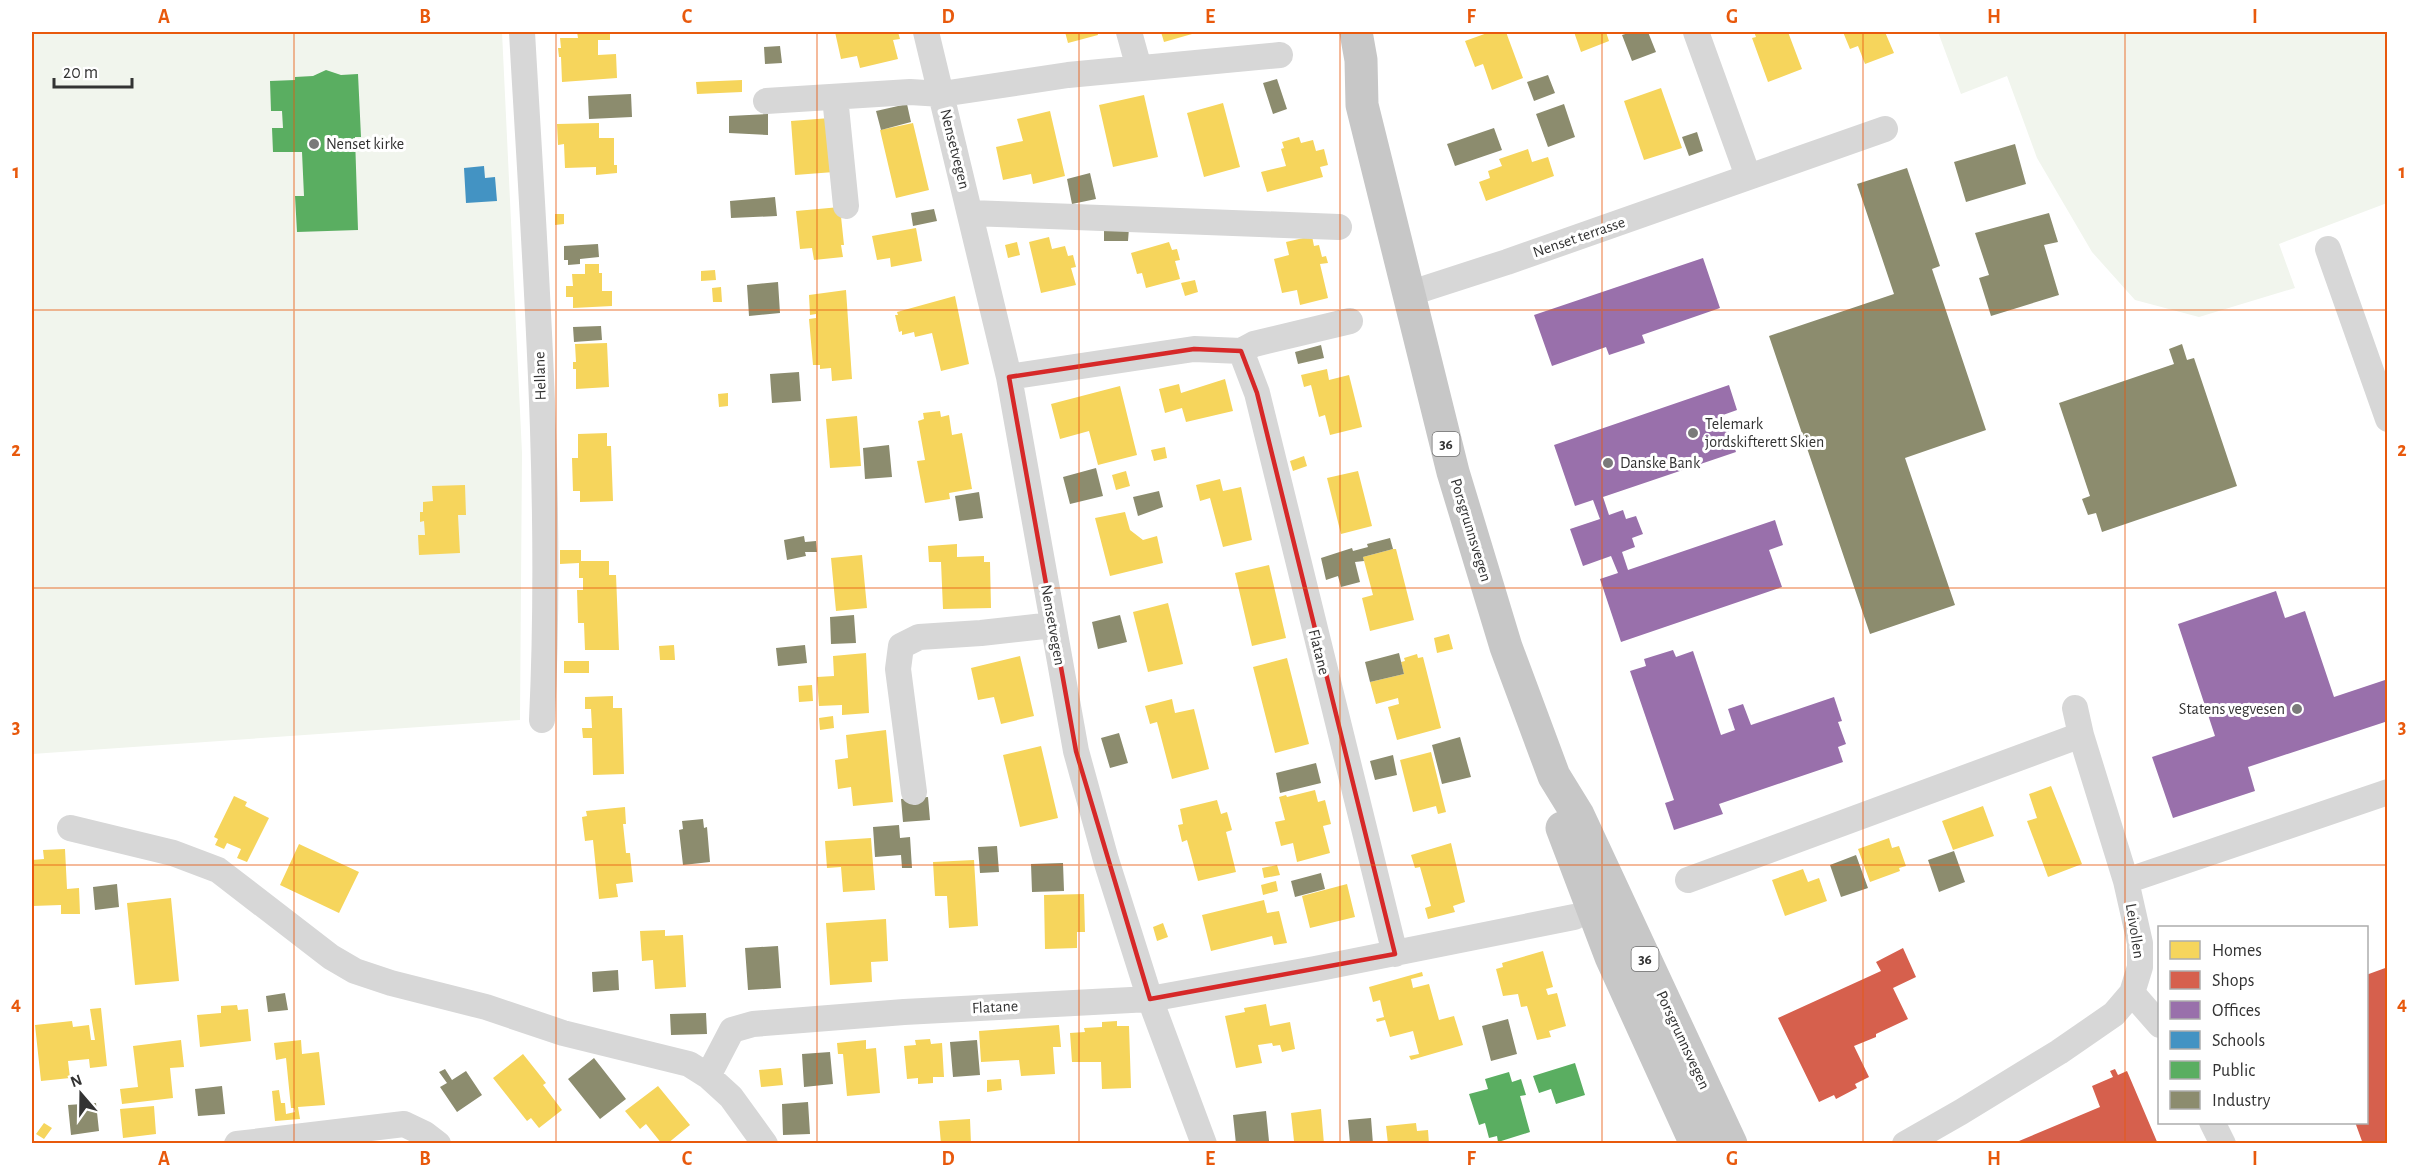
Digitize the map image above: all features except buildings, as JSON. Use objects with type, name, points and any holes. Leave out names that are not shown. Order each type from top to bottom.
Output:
[{"type":"highway","name":"Porsgrunnsvegen","points":[[1334,32],[1343,66],[1362,105],[1453,472],[1506,647],[1554,776],[1578,815],[1731,1143]]},
{"type":"highway","name":"Porsgrunnsvegen","points":[[1356,32],[1361,60],[1362,105]]},
{"type":"highway","name":"Porsgrunnsvegen","points":[[1554,776],[1560,822],[1579,875],[1611,957],[1696,1143]]},
{"type":"street","name":"Hellane","points":[[522,32],[538,320],[546,539],[546,638],[542,720]]},
{"type":"street","name":"Nensetvegen","points":[[926,32],[1009,377],[1076,752],[1106,860],[1150,999],[1204,1143]]},
{"type":"street","points":[[1129,32],[1139,68]]},
{"type":"street","points":[[1696,32],[1748,176]]},
{"type":"street","name":"Nensetvegen","points":[[942,94],[1068,75],[1280,55]]},
{"type":"street","points":[[766,101],[910,92],[942,94]]},
{"type":"street","points":[[836,97],[846,206]]},
{"type":"street","name":"Nenset terrasse","points":[[1408,294],[1507,262],[1885,129]]},
{"type":"street","points":[[970,213],[1339,227]]},
{"type":"street","points":[[2328,249],[2388,419]]},
{"type":"street","points":[[1009,377],[1194,350],[1241,351],[1254,344],[1350,321]]},
{"type":"street","name":"Flatane","points":[[1241,351],[1257,393],[1395,954]]},
{"type":"street","points":[[914,792],[897,669],[901,646],[919,637],[1053,625]]},
{"type":"street","name":"Leivollen","points":[[1905,1143],[2060,1052],[2114,1014],[2132,993],[2140,968],[2140,943],[2126,881],[2081,735],[2075,708]]},
{"type":"street","points":[[1688,880],[2081,735]]},
{"type":"street","points":[[2126,881],[2388,792]]},
{"type":"street","points":[[70,828],[173,853],[218,870],[331,957],[355,971],[391,983],[486,1007],[563,1033],[689,1064],[708,1076],[731,1097],[765,1143]]},
{"type":"street","name":"Flatane","points":[[708,1076],[732,1030],[753,1024],[927,1011],[1150,999],[1574,918]]},
{"type":"street","points":[[2132,993],[2158,1023]]},
{"type":"street","points":[[237,1143],[404,1124],[438,1143]]},
{"type":"street","points":[[2213,1124],[2223,1143]]},
{"type":"highlighted area","points":[[1194,349],[1241,351],[1257,393],[1395,954],[1150,999],[1076,751],[1009,377]]},
{"type":"shaded area","points":[[32,32],[502,32],[522,453],[520,720],[32,754]]},
{"type":"shaded area","points":[[1938,32],[2387,32],[2387,203],[2279,244],[2295,288],[2199,317],[2135,300],[2092,252],[2037,158],[2007,76],[1961,94]]},
{"type":"place","name":"Nenset kirke","points":[[314,144]]},
{"type":"place","name":"Telemark jordskifterett Skien","points":[[1693,433]]},
{"type":"place","name":"Danske Bank","points":[[1608,463]]},
{"type":"place","name":"Statens vegvesen","points":[[2297,709]]}]
